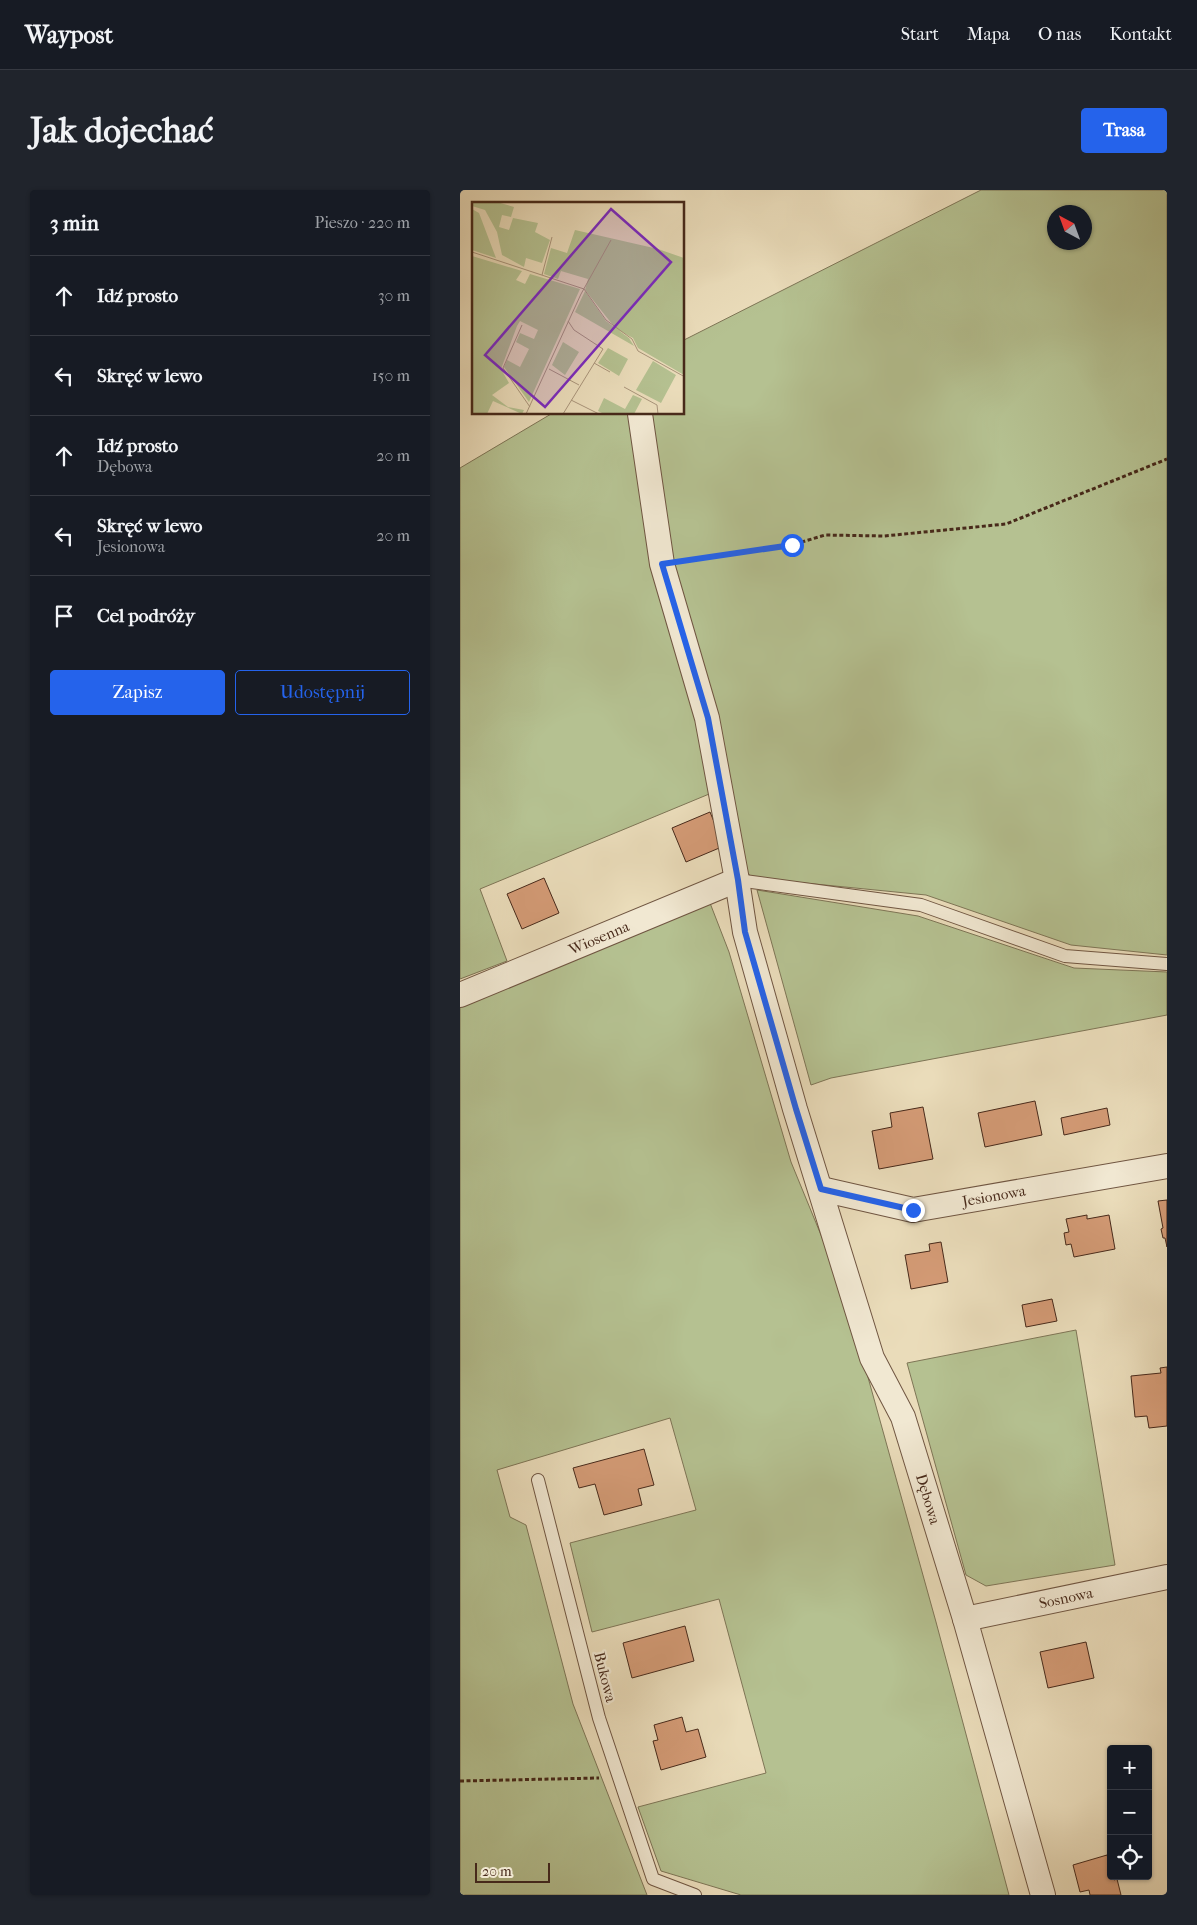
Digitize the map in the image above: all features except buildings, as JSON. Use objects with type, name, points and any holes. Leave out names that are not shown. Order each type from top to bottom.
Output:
[{"type":"street","name":"Dębowa","points":[[640,415],[662,564],[708,718],[738,880],[745,932],[796,1109],[872,1358],[903,1417],[965,1619],[1043,1895]]},
{"type":"street","name":"Wiosenna","points":[[460,995],[738,880]]},
{"type":"street","name":"Jesionowa","points":[[821,1189],[913,1210],[1167,1166]]},
{"type":"street","name":"Sosnowa","points":[[965,1619],[1167,1577]]},
{"type":"lane","points":[[738,880],[921,905],[1065,956],[1167,964]]},
{"type":"lane","name":"Bukowa","points":[[538,1480],[599,1718],[653,1879],[695,1895]]},
{"type":"path","points":[[662,564],[792,545],[825,535],[884,536],[1006,524],[1167,459]]},
{"type":"path","points":[[460,1781],[619,1777]]},
{"type":"green space","points":[[981,190],[1167,190],[1167,955],[1071,945],[926,895],[754,878],[744,871],[714,792],[480,889],[507,961],[460,979],[460,468],[549,415],[685,415],[685,339]]},
{"type":"green space","points":[[757,890],[918,916],[1074,968],[1167,972],[1167,1015],[831,1078],[811,1085]]},
{"type":"green space","points":[[710,903],[729,952],[791,1162],[844,1291],[936,1622],[1009,1895],[741,1895],[661,1871],[638,1807],[766,1773],[719,1599],[592,1632],[570,1543],[696,1510],[670,1418],[497,1470],[510,1517],[526,1525],[573,1704],[647,1895],[460,1895],[460,1003]]},
{"type":"green space","points":[[1076,1330],[1115,1565],[986,1586],[966,1575],[907,1363]]},
{"type":"route","points":[[792,545],[662,564],[708,718],[738,880],[745,932],[821,1189],[913,1210]]}]
